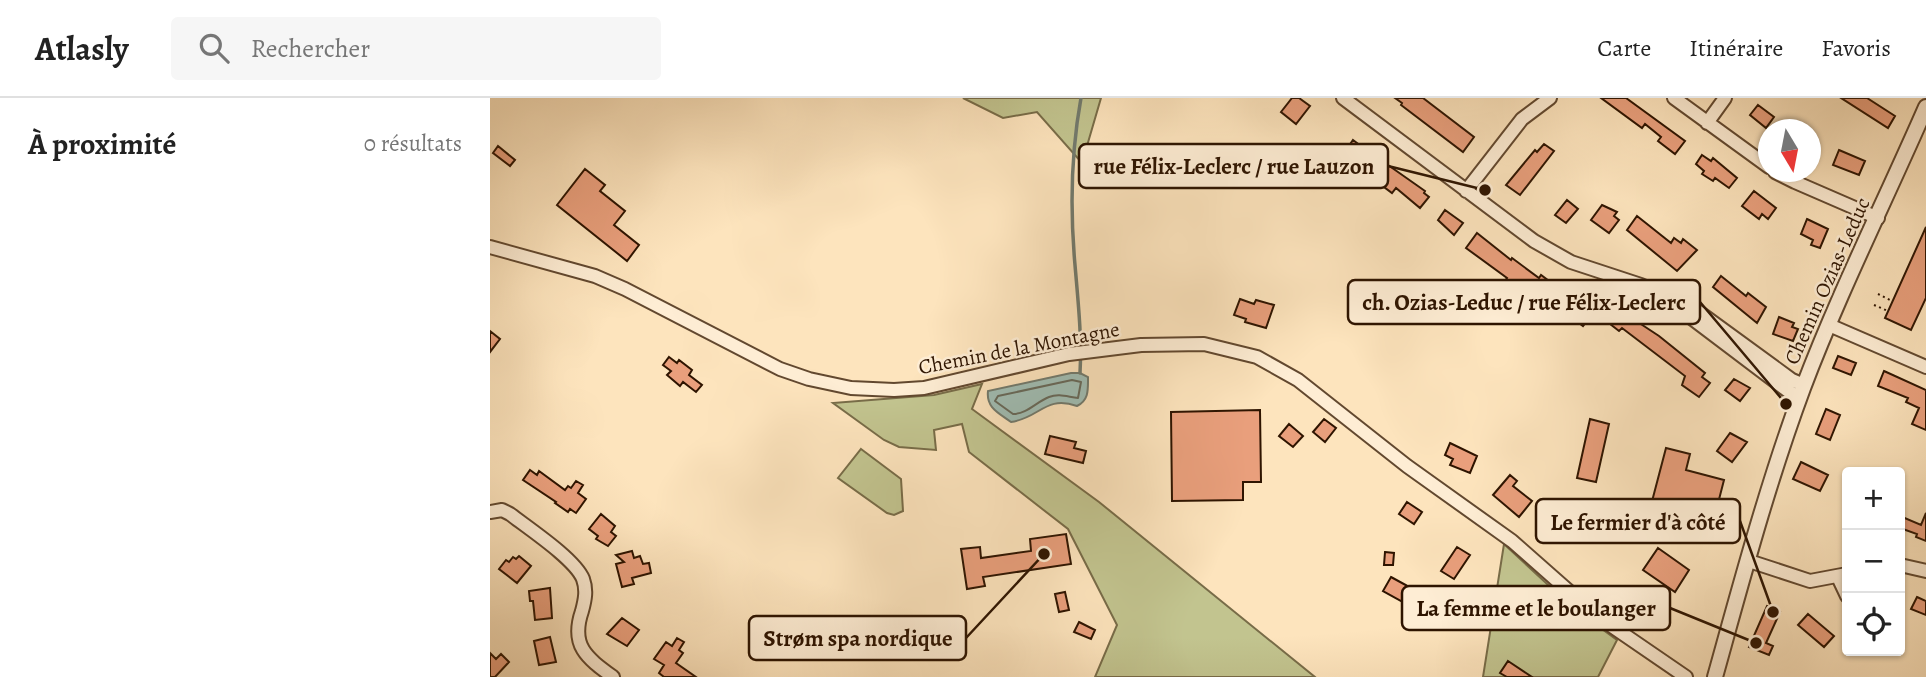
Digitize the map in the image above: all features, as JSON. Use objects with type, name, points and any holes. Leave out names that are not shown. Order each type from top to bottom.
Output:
[{"type":"street","points":[[1343,98],[1525,235],[1562,257],[1692,307],[1792,380],[1802,391]]},
{"type":"street","points":[[1466,191],[1522,119],[1550,98]]},
{"type":"street","points":[[1674,98],[1758,159]]},
{"type":"street","points":[[1707,123],[1725,98]]},
{"type":"street","name":"Chemin Ozias-Leduc","points":[[1715,677],[1768,491],[1802,391],[1926,107]]},
{"type":"street","points":[[1795,182],[1878,218]]},
{"type":"street","name":"Chemin de la Montagne","points":[[490,247],[610,282],[780,369],[824,383],[876,390],[923,388],[1069,354],[1141,345],[1205,344],[1243,352],[1272,363],[1297,380],[1407,466],[1512,541],[1597,616],[1686,677]]},
{"type":"street","points":[[1829,325],[1926,367]]},
{"type":"street","points":[[496,511],[510,514],[580,573],[586,595],[578,627],[579,642],[590,659],[613,677]]},
{"type":"street","points":[[1749,561],[1806,581],[1842,576]]},
{"type":"street","points":[[1905,566],[1926,571]]},
{"type":"path","points":[[1878,295],[1892,301]]},
{"type":"path","points":[[1874,305],[1888,311]]},
{"type":"green space","points":[[963,98],[1101,98],[1082,163],[1037,112],[1003,118]]},
{"type":"green space","points":[[982,384],[972,409],[1099,502],[1315,677],[1095,677],[1117,625],[1068,529],[969,452],[962,424],[934,430],[936,450],[899,447],[884,440],[833,403],[934,395]]},
{"type":"green space","points":[[861,449],[901,479],[903,511],[894,515],[887,513],[838,478]]},
{"type":"green space","points":[[1504,544],[1573,608],[1617,640],[1598,677],[1483,677]]},
{"type":"water","points":[[1071,373],[1088,377],[1086,398],[1077,406],[1057,403],[1011,422],[989,402],[988,391]]},
{"type":"building","points":[[1292,98],[1299,98],[1310,106],[1296,124],[1281,112]]},
{"type":"building","points":[[1395,98],[1423,98],[1474,137],[1463,152]]},
{"type":"building","points":[[1601,98],[1626,98],[1685,141],[1675,154],[1658,141],[1661,137],[1645,124],[1642,128]]},
{"type":"building","points":[[1841,98],[1867,98],[1895,116],[1888,128]]},
{"type":"building","points":[[1758,105],[1774,117],[1758,119],[1758,122],[1750,115]]},
{"type":"building","points":[[1353,140],[1373,155],[1364,168],[1344,153]]},
{"type":"building","points":[[1544,144],[1554,151],[1520,195],[1506,185],[1535,150],[1537,152]]},
{"type":"building","points":[[498,146],[515,160],[510,166],[493,153]]},
{"type":"building","points":[[1839,150],[1865,161],[1859,175],[1833,165]]},
{"type":"building","points":[[1702,155],[1711,161],[1713,158],[1737,178],[1729,188],[1715,178],[1713,181],[1702,174],[1704,171],[1696,164]]},
{"type":"building","points":[[1388,165],[1425,191],[1429,197],[1420,208],[1396,188],[1392,193],[1376,181]]},
{"type":"building","points":[[585,169],[605,185],[600,191],[625,211],[614,225],[639,245],[627,261],[557,205]]},
{"type":"building","points":[[1754,191],[1776,208],[1768,219],[1762,214],[1759,219],[1742,206]]},
{"type":"building","points":[[1567,200],[1578,209],[1566,223],[1555,215]]},
{"type":"building","points":[[1602,205],[1617,212],[1614,216],[1619,220],[1609,233],[1591,220]]},
{"type":"building","points":[[1445,210],[1463,223],[1454,235],[1438,220]]},
{"type":"building","points":[[1637,216],[1671,243],[1674,238],[1681,243],[1683,239],[1697,250],[1677,271],[1627,230]]},
{"type":"building","points":[[1807,219],[1828,229],[1820,248],[1811,245],[1813,240],[1801,234]]},
{"type":"building","points":[[1926,227],[1926,298],[1911,330],[1885,318]]},
{"type":"building","points":[[1477,233],[1511,260],[1512,258],[1539,278],[1541,275],[1557,287],[1542,306],[1520,289],[1516,294],[1503,284],[1507,278],[1466,248]]},
{"type":"building","points":[[1721,276],[1746,296],[1748,293],[1766,307],[1757,323],[1713,287]]},
{"type":"building","points":[[1580,294],[1598,307],[1583,326],[1566,313]]},
{"type":"building","points":[[1240,299],[1254,304],[1256,300],[1274,305],[1266,328],[1245,322],[1246,319],[1234,315]]},
{"type":"building","points":[[1615,307],[1659,336],[1705,373],[1702,377],[1710,383],[1699,397],[1682,385],[1685,376],[1622,328],[1619,331],[1605,320]]},
{"type":"building","points":[[1779,317],[1794,323],[1792,327],[1798,329],[1793,341],[1773,334]]},
{"type":"building","points":[[490,331],[500,339],[490,352]]},
{"type":"building","points":[[1838,356],[1856,363],[1851,375],[1833,368]]},
{"type":"building","points":[[669,357],[677,363],[679,360],[692,370],[689,375],[702,385],[696,392],[683,382],[680,386],[667,375],[671,371],[663,365]]},
{"type":"building","points":[[1884,371],[1926,390],[1926,430],[1912,424],[1919,408],[1906,402],[1908,398],[1878,386]]},
{"type":"building","points":[[1734,379],[1750,388],[1740,401],[1725,390]]},
{"type":"building","points":[[1826,409],[1840,415],[1830,440],[1816,434]]},
{"type":"building","points":[[1260,410],[1261,482],[1243,482],[1243,500],[1172,501],[1171,412]]},
{"type":"building","points":[[1324,419],[1336,428],[1325,442],[1313,432]]},
{"type":"building","points":[[1590,419],[1609,424],[1596,482],[1577,478]]},
{"type":"building","points":[[1289,424],[1303,436],[1293,447],[1279,436]]},
{"type":"building","points":[[1730,433],[1747,442],[1732,462],[1717,451]]},
{"type":"building","points":[[1050,436],[1076,442],[1074,448],[1086,451],[1083,463],[1045,454]]},
{"type":"building","points":[[1450,443],[1477,456],[1470,473],[1450,465],[1453,459],[1445,455]]},
{"type":"building","points":[[1666,448],[1690,454],[1686,470],[1724,480],[1715,515],[1691,509],[1684,537],[1645,528]]},
{"type":"building","points":[[1801,462],[1828,475],[1820,491],[1793,479]]},
{"type":"building","points":[[530,470],[537,475],[539,471],[565,490],[568,486],[571,488],[576,481],[583,485],[578,493],[586,499],[576,513],[570,509],[568,512],[523,480]]},
{"type":"building","points":[[1510,475],[1517,481],[1513,486],[1532,501],[1519,517],[1493,495]]},
{"type":"building","points":[[1407,502],[1422,512],[1414,524],[1399,514]]},
{"type":"building","points":[[1926,513],[1926,541],[1905,530],[1905,518],[1921,525]]},
{"type":"building","points":[[601,514],[615,526],[611,532],[616,536],[608,546],[596,539],[598,536],[589,529]]},
{"type":"building","points":[[1066,534],[1071,564],[983,577],[985,586],[967,589],[961,549],[980,547],[981,558],[1031,551],[1030,539]]},
{"type":"building","points":[[1457,547],[1470,555],[1454,579],[1441,571]]},
{"type":"building","points":[[1658,548],[1689,570],[1675,592],[1643,570]]},
{"type":"building","points":[[632,551],[634,558],[640,556],[643,564],[649,563],[651,573],[632,578],[634,584],[622,587],[616,564],[624,562],[616,555]]},
{"type":"building","points":[[1385,552],[1394,553],[1393,565],[1384,565]]},
{"type":"building","points":[[519,556],[531,566],[517,583],[499,569],[506,560],[509,562],[513,557],[516,559]]},
{"type":"building","points":[[1391,577],[1413,589],[1411,593],[1423,599],[1413,620],[1403,615],[1408,605],[1383,591]]},
{"type":"building","points":[[550,588],[552,618],[535,620],[529,591]]},
{"type":"building","points":[[1065,592],[1069,610],[1059,612],[1055,594]]},
{"type":"building","points":[[1917,597],[1926,601],[1926,615],[1911,609]]},
{"type":"building","points":[[1767,606],[1780,612],[1766,643],[1773,646],[1769,655],[1749,647]]},
{"type":"building","points":[[1808,614],[1834,636],[1824,647],[1798,625]]},
{"type":"building","points":[[622,618],[639,630],[627,646],[607,634]]},
{"type":"building","points":[[1079,622],[1095,630],[1091,639],[1074,632]]},
{"type":"building","points":[[550,637],[556,662],[539,665],[534,641]]},
{"type":"building","points":[[677,638],[684,642],[679,650],[683,653],[676,663],[696,677],[664,677],[659,673],[664,665],[654,659],[666,642],[672,646]]},
{"type":"building","points":[[490,653],[496,659],[501,654],[509,662],[495,677],[490,677]]},
{"type":"building","points":[[1508,661],[1532,677],[1507,677],[1500,673]]},
{"type":"waterway","points":[[1080,373],[1072,202],[1073,161],[1081,98]]},
{"type":"place","name":"rue Félix-Leclerc / rue Lauzon","points":[[1485,190]]},
{"type":"place","name":"ch. Ozias-Leduc / rue Félix-Leclerc","points":[[1786,404]]},
{"type":"place","name":"Strøm spa nordique","points":[[1044,554]]},
{"type":"place","name":"Le fermier d'à côté","points":[[1773,612]]},
{"type":"place","name":"La femme et le boulanger","points":[[1756,643]]}]
